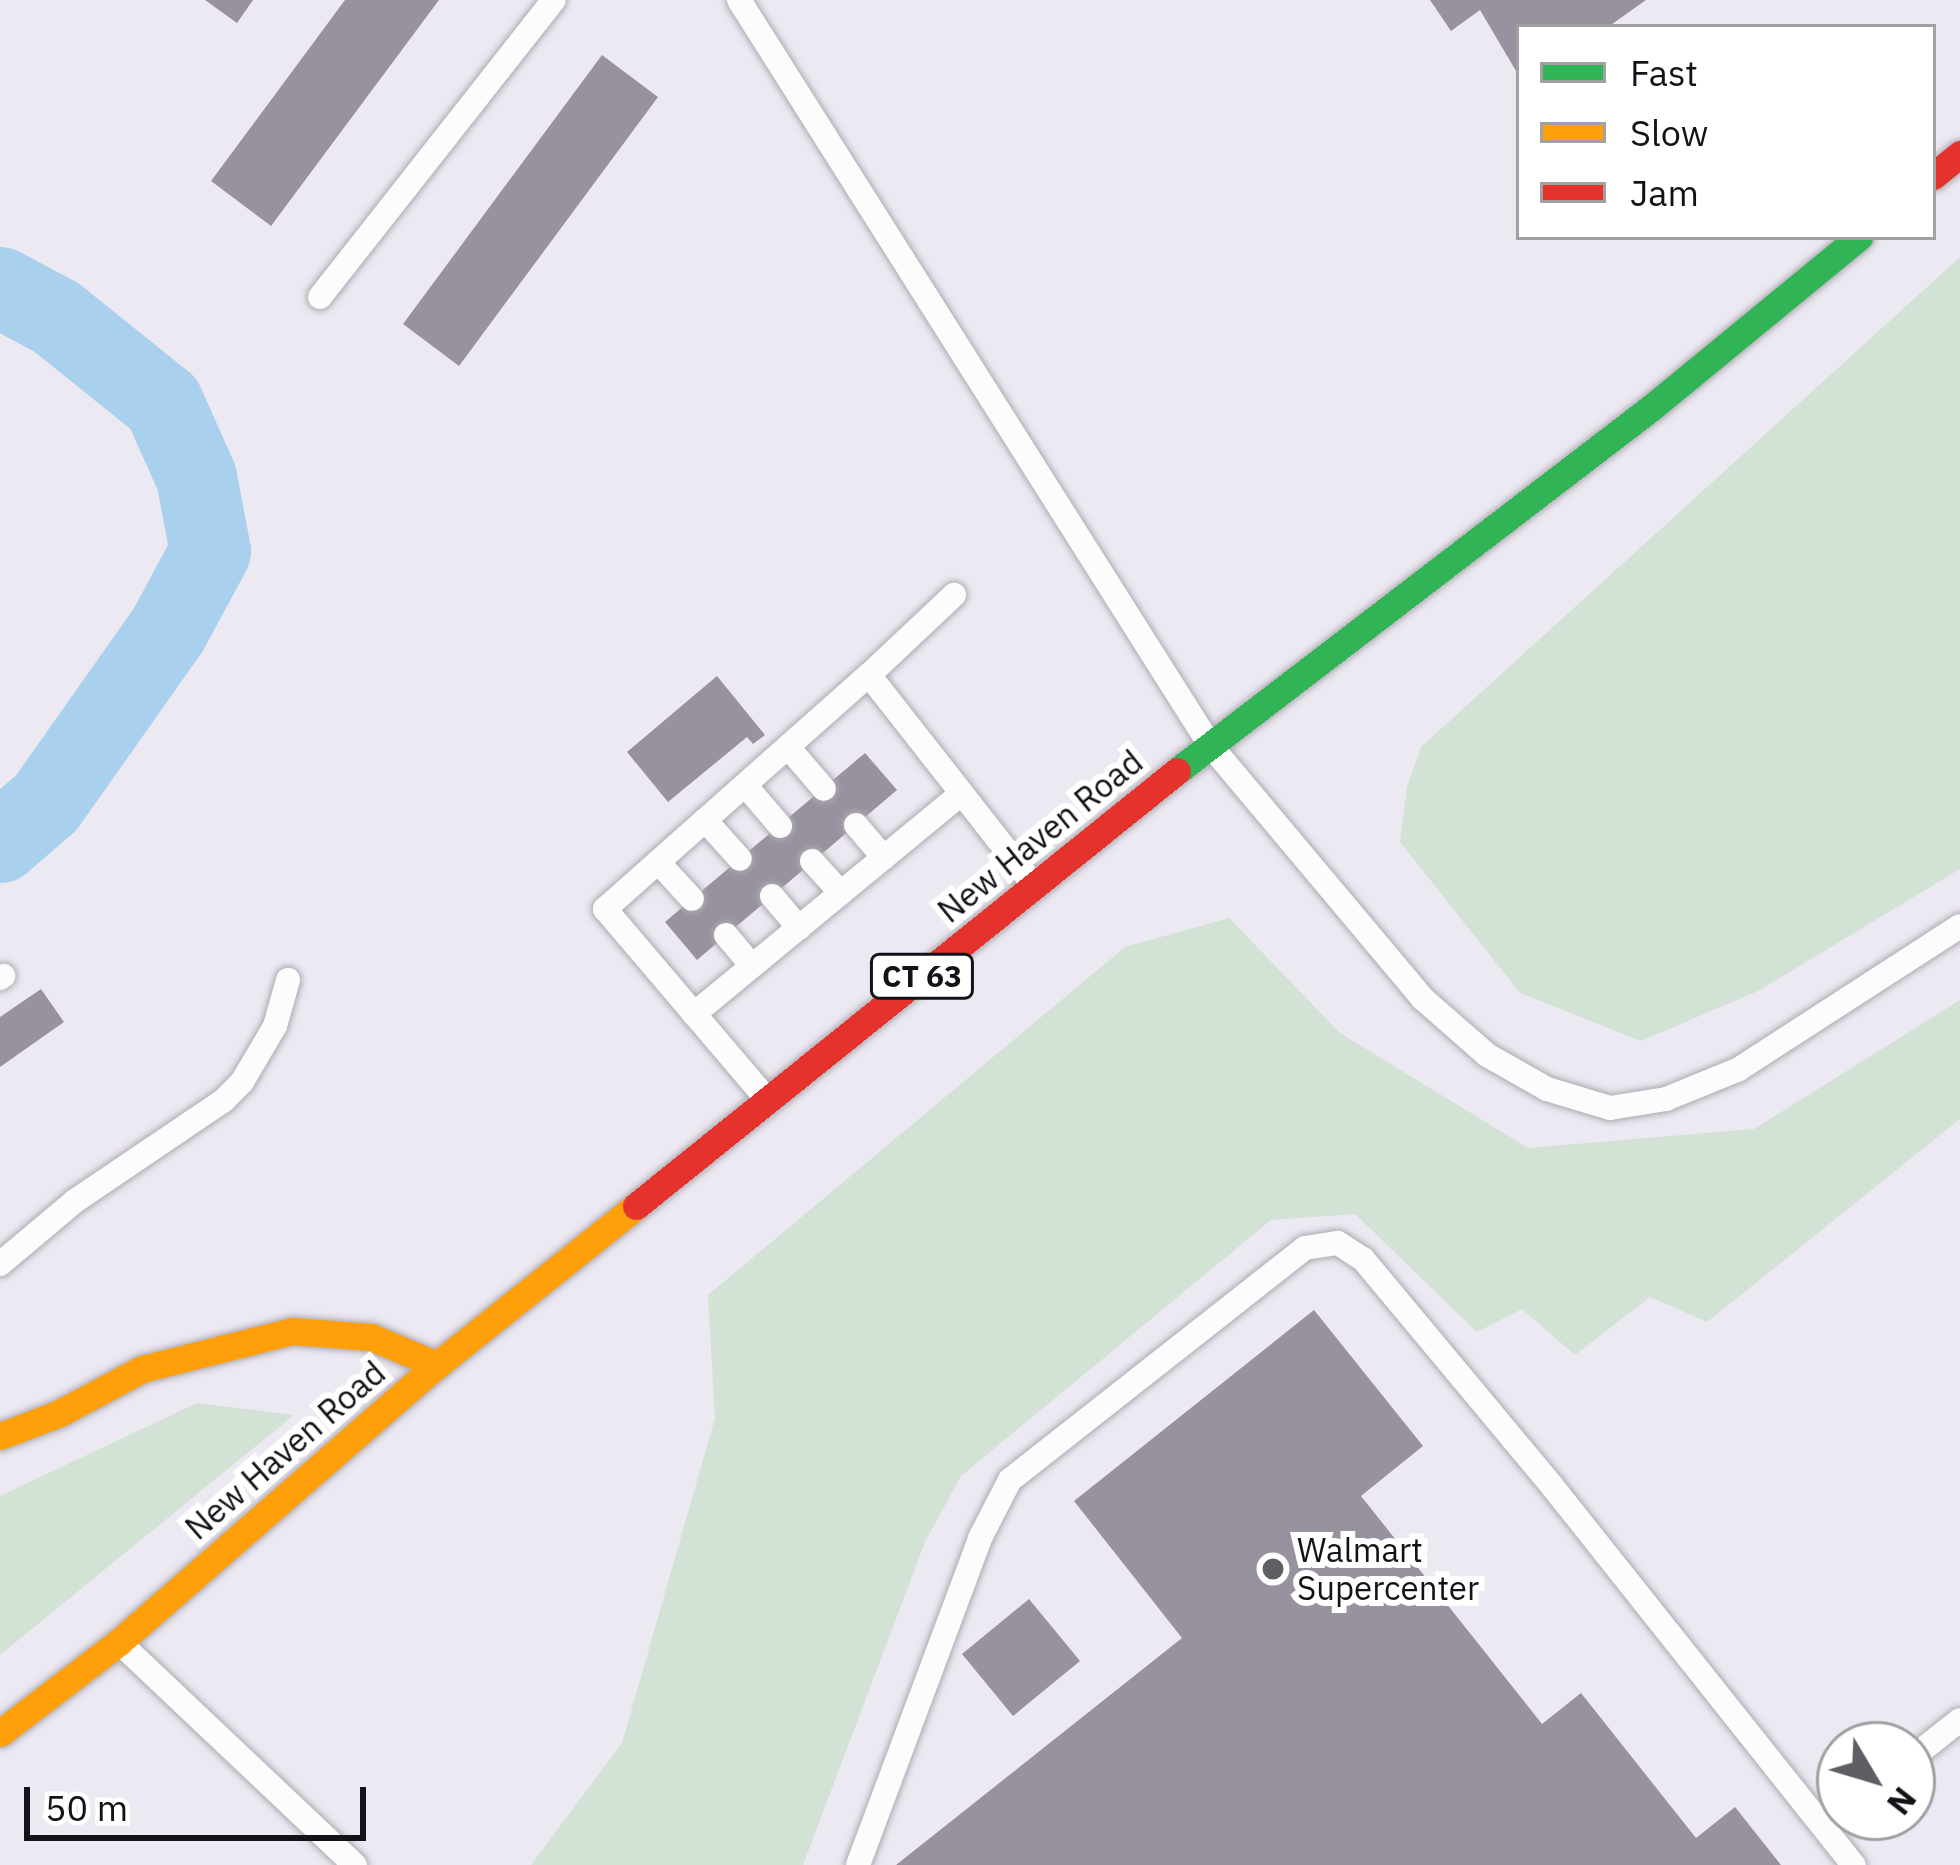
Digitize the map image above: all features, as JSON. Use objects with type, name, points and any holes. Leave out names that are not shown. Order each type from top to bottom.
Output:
[{"type":"main road","points":[[1936,174],[1960,154]]},
{"type":"main road","name":"New Haven Road","points":[[0,1733],[119,1642],[437,1365],[1210,745],[1652,407],[1855,240]]},
{"type":"main road","points":[[0,1436],[58,1414],[142,1369],[292,1331],[371,1337],[437,1365]]},
{"type":"lane","points":[[320,297],[554,0]]},
{"type":"lane","points":[[739,0],[1210,745],[1422,998],[1486,1055],[1547,1090],[1610,1108],[1666,1100],[1739,1069],[1960,926]]},
{"type":"lane","points":[[768,1100],[605,908],[954,596]]},
{"type":"lane","points":[[869,675],[1035,886]]},
{"type":"lane","points":[[788,747],[824,789]]},
{"type":"lane","points":[[745,785],[780,826]]},
{"type":"lane","points":[[694,1014],[962,794]]},
{"type":"lane","points":[[705,820],[740,860]]},
{"type":"lane","points":[[856,825],[884,858]]},
{"type":"lane","points":[[812,861],[841,893]]},
{"type":"lane","points":[[658,862],[692,899]]},
{"type":"lane","points":[[772,896],[799,928]]},
{"type":"lane","points":[[726,935],[752,966]]},
{"type":"lane","points":[[0,1264],[75,1201],[224,1100],[242,1082],[275,1027],[288,980]]},
{"type":"lane","points":[[858,1865],[980,1538],[1010,1480],[1305,1248],[1338,1243],[1363,1259],[1816,1803]]},
{"type":"lane","points":[[119,1642],[355,1865]]},
{"type":"lane","points":[[1936,1740],[1960,1720]]},
{"type":"green space","points":[[1960,257],[1960,869],[1758,991],[1641,1041],[1520,993],[1400,842],[1407,787],[1421,747]]},
{"type":"green space","points":[[1229,918],[1340,1033],[1528,1148],[1754,1129],[1960,1000],[1960,1119],[1707,1322],[1650,1297],[1575,1355],[1522,1309],[1477,1332],[1355,1214],[1271,1220],[961,1476],[925,1542],[803,1865],[531,1865],[622,1743],[715,1418],[708,1295],[1125,947]]},
{"type":"green space","points":[[197,1403],[294,1415],[0,1655],[0,1496]]},
{"type":"building","points":[[205,0],[253,0],[237,23]]},
{"type":"building","points":[[345,0],[439,0],[271,226],[211,181]]},
{"type":"building","points":[[1430,0],[1646,0],[1612,24],[1516,24],[1516,71],[1480,10],[1451,31]]},
{"type":"building","points":[[602,55],[658,97],[459,366],[403,324]]},
{"type":"building","points":[[717,676],[765,735],[753,744],[747,737],[668,802],[627,752]]},
{"type":"building","points":[[865,753],[897,790],[697,960],[665,922]]},
{"type":"building","points":[[41,989],[64,1022],[0,1067],[0,1017]]},
{"type":"building","name":"Walmart Supercenter","points":[[1314,1310],[1423,1446],[1361,1496],[1542,1724],[1581,1693],[1696,1838],[1735,1807],[1781,1865],[896,1865],[1182,1638],[1074,1501]]},
{"type":"building","points":[[1029,1599],[1080,1661],[1013,1716],[962,1654]]},
{"type":"waterway","points":[[0,287],[56,317],[163,403],[196,477],[210,551],[168,629],[46,802],[0,842]]},
{"type":"traffic: fast","points":[[1177,771],[1652,407],[1855,240]]},
{"type":"traffic: slow","points":[[0,1733],[119,1642],[437,1365],[636,1206]]},
{"type":"traffic: slow","points":[[0,1436],[58,1414],[142,1369],[292,1331],[371,1337],[437,1365]]},
{"type":"traffic: jam","points":[[1936,174],[1960,154]]},
{"type":"traffic: jam","points":[[636,1206],[1177,771]]},
{"type":"place","name":"Walmart Supercenter","points":[[1273,1569]]}]
